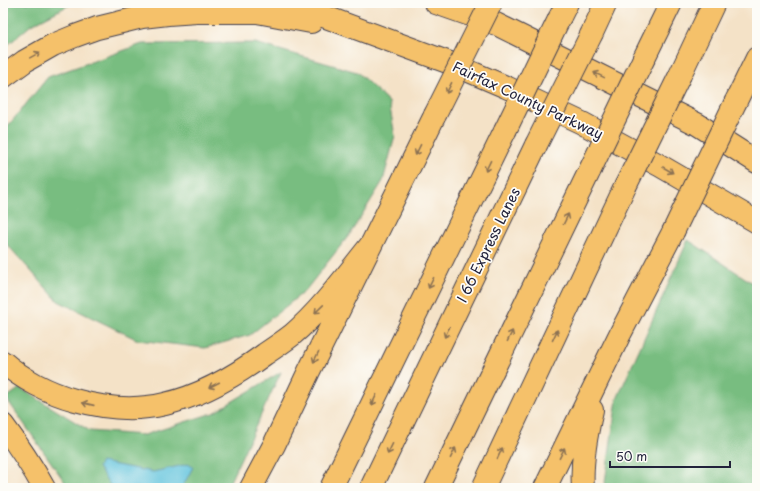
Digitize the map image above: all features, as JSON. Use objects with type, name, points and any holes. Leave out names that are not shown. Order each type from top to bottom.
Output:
[{"type":"highway","name":"Fairfax County Parkway","points":[[288,3],[450,63],[499,84],[582,124],[659,165],[757,222]]},
{"type":"highway","points":[[436,3],[496,24]]},
{"type":"highway","points":[[456,3],[696,124],[757,162]]},
{"type":"highway","points":[[251,488],[274,445],[370,246],[491,3]]},
{"type":"highway","name":"I 66 Express Lanes","points":[[371,488],[606,3]]},
{"type":"highway","points":[[436,488],[671,3]]},
{"type":"highway","points":[[483,488],[625,186],[680,76],[714,3]]},
{"type":"highway","points":[[331,488],[564,10]]},
{"type":"highway","points":[[3,77],[24,61],[53,45],[97,28],[142,18],[176,13],[257,12],[316,23],[418,51]]},
{"type":"highway","points":[[545,488],[619,336],[673,232],[757,58]]},
{"type":"highway","points":[[736,141],[757,150]]},
{"type":"highway","points":[[3,362],[33,383],[48,391],[90,404],[129,408],[164,404],[178,400],[213,386],[243,369],[292,335],[324,304],[370,246]]},
{"type":"highway","points":[[583,488],[583,460],[592,410],[619,336]]},
{"type":"highway","points":[[3,425],[18,445],[44,488]]},
{"type":"green space","points":[[3,3],[73,3],[31,25],[3,49]]},
{"type":"green space","points":[[255,43],[357,72],[389,102],[395,136],[383,181],[350,234],[305,291],[250,335],[205,348],[138,340],[58,301],[3,240],[3,132],[48,77],[142,44]]},
{"type":"green space","points":[[688,240],[757,286],[757,488],[607,488],[605,482],[617,399]]},
{"type":"green space","points":[[281,372],[227,488],[69,488],[6,398],[20,388],[90,431],[144,435],[213,413]]},
{"type":"water","points":[[101,462],[153,472],[188,464],[193,467],[182,488],[112,488],[98,467]]}]
